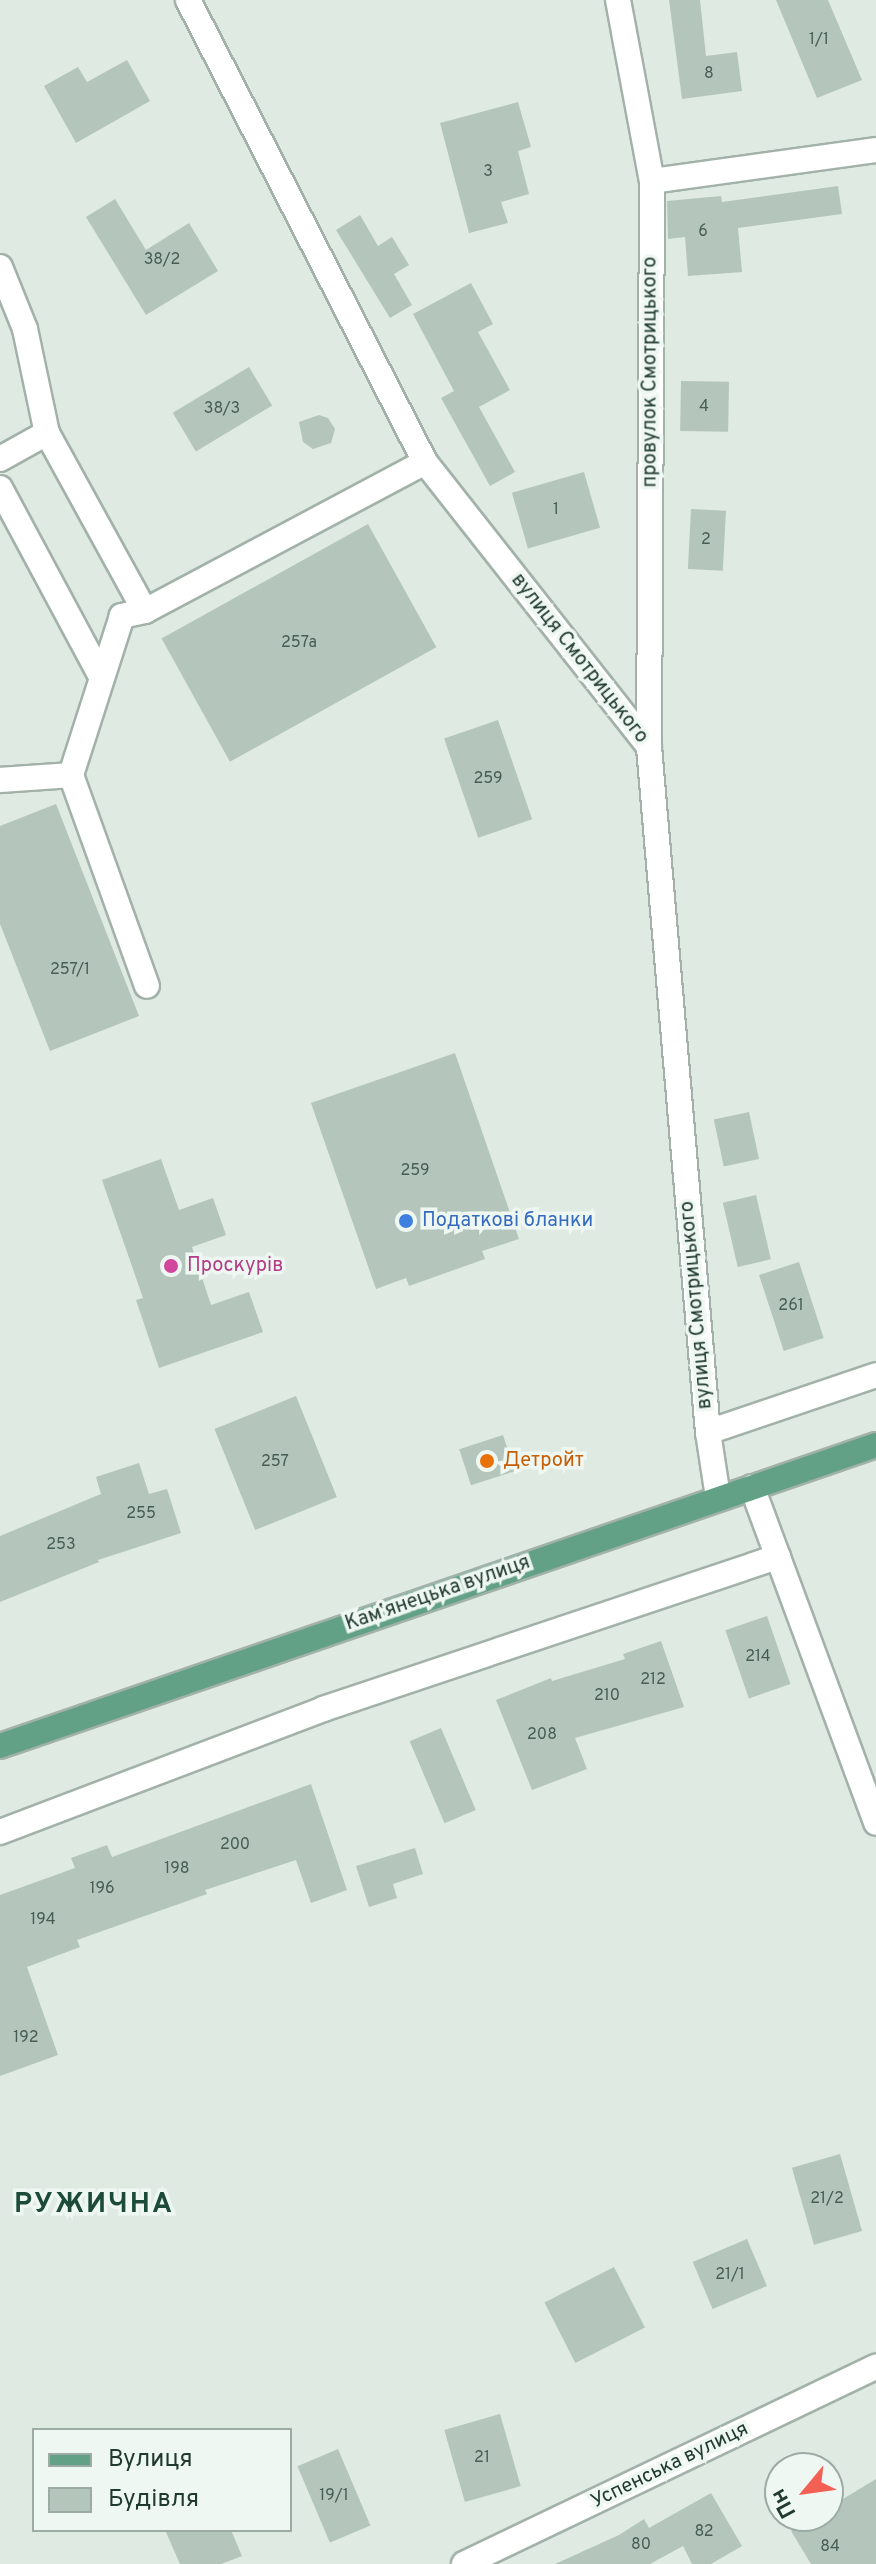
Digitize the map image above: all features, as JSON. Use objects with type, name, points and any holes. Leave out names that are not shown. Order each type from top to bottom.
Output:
[{"type":"main road","name":"Камʼянецька вулиця","points":[[0,1746],[876,1445]]},
{"type":"street","name":"вулиця Смотрицького","points":[[188,0],[425,462],[649,747],[708,1432],[718,1497]]},
{"type":"street","name":"провулок Смотрицького","points":[[618,0],[652,181],[649,747]]},
{"type":"street","points":[[652,181],[876,150]]},
{"type":"street","points":[[0,267],[25,329],[47,433],[145,611]]},
{"type":"street","points":[[0,459],[47,433]]},
{"type":"street","points":[[147,986],[71,775],[122,616],[145,611],[425,462]]},
{"type":"street","points":[[0,488],[101,676]]},
{"type":"street","points":[[0,780],[71,775]]},
{"type":"street","points":[[708,1432],[876,1375]]},
{"type":"street","points":[[752,1487],[876,1823]]},
{"type":"street","points":[[0,1832],[323,1709],[778,1557]]},
{"type":"street","name":"Успенська вулиця","points":[[464,2564],[876,2367]]},
{"type":"building","points":[[669,0],[700,0],[706,56],[737,52],[742,91],[682,99]]},
{"type":"building","points":[[776,0],[828,0],[862,80],[817,98]]},
{"type":"building","points":[[127,60],[150,101],[76,143],[44,86],[78,67],[87,82]]},
{"type":"building","points":[[518,102],[531,147],[518,151],[529,194],[501,202],[508,223],[469,233],[440,123]]},
{"type":"building","points":[[838,186],[842,214],[738,228],[742,272],[688,276],[685,237],[668,239],[667,201],[721,196],[722,202]]},
{"type":"building","points":[[115,199],[146,250],[189,223],[218,271],[146,315],[86,217]]},
{"type":"building","points":[[360,215],[378,246],[392,237],[409,265],[394,274],[412,305],[390,318],[336,230]]},
{"type":"building","points":[[471,283],[493,324],[478,332],[510,390],[479,407],[515,472],[490,486],[441,398],[454,391],[413,314]]},
{"type":"building","points":[[249,367],[272,406],[196,451],[173,413]]},
{"type":"building","points":[[681,381],[729,382],[728,432],[680,431]]},
{"type":"building","points":[[319,415],[328,418],[335,429],[331,443],[313,449],[303,442],[299,422]]},
{"type":"building","points":[[584,472],[600,528],[528,548],[512,493]]},
{"type":"building","points":[[691,509],[726,511],[723,571],[688,569]]},
{"type":"building","points":[[368,524],[436,647],[230,762],[162,638]]},
{"type":"building","points":[[498,720],[532,819],[478,838],[444,739]]},
{"type":"building","points":[[56,804],[139,1016],[50,1051],[0,924],[0,826]]},
{"type":"building","points":[[455,1053],[519,1239],[482,1251],[485,1259],[409,1286],[406,1278],[376,1289],[311,1103]]},
{"type":"building","points":[[749,1112],[759,1159],[724,1166],[714,1119]]},
{"type":"building","points":[[161,1159],[179,1210],[213,1198],[226,1235],[192,1247],[211,1305],[249,1292],[263,1332],[159,1368],[136,1300],[143,1298],[102,1180]]},
{"type":"building","points":[[756,1195],[771,1259],[738,1267],[723,1203]]},
{"type":"building","points":[[799,1262],[824,1338],[784,1351],[759,1275]]},
{"type":"building","points":[[296,1396],[337,1497],[255,1530],[214,1429]]},
{"type":"building","points":[[503,1435],[515,1471],[471,1485],[459,1449]]},
{"type":"building","points":[[139,1463],[149,1494],[167,1489],[181,1533],[98,1560],[0,1602],[0,1536],[101,1494],[96,1477]]},
{"type":"building","points":[[767,1616],[790,1684],[749,1698],[725,1630]]},
{"type":"building","points":[[661,1641],[684,1707],[575,1738],[587,1769],[532,1790],[496,1700],[551,1678],[552,1681],[625,1659],[623,1654]]},
{"type":"building","points":[[441,1728],[476,1810],[444,1823],[410,1741]]},
{"type":"building","points":[[311,1784],[347,1890],[311,1903],[296,1860],[205,1890],[207,1894],[77,1940],[80,1947],[27,1967],[58,2055],[0,2076],[0,1895],[75,1868],[71,1858],[107,1845],[112,1857]]},
{"type":"building","points":[[415,1848],[423,1874],[393,1884],[397,1898],[369,1907],[356,1866]]},
{"type":"building","points":[[840,2154],[862,2231],[814,2245],[792,2168]]},
{"type":"building","points":[[747,2239],[767,2286],[713,2309],[693,2262]]},
{"type":"building","points":[[614,2267],[645,2328],[575,2363],[545,2302]]},
{"type":"building","points":[[500,2414],[521,2486],[465,2502],[444,2430]]},
{"type":"building","points":[[338,2449],[370,2525],[330,2543],[297,2466]]},
{"type":"building","points":[[876,2479],[876,2564],[811,2564],[792,2532],[844,2532],[844,2498]]},
{"type":"building","points":[[711,2493],[742,2546],[711,2564],[692,2564],[683,2546],[650,2564],[555,2564],[619,2535],[644,2519],[649,2528]]},
{"type":"building","points":[[166,2532],[232,2532],[242,2556],[221,2564],[180,2564]]},
{"type":"place","name":"Податкові бланки","points":[[406,1221]]},
{"type":"place","name":"Проскурів","points":[[171,1266]]},
{"type":"place","name":"Детройт","points":[[487,1461]]},
{"type":"district","name":"РУЖИЧНА","points":[[94,2205]]}]
